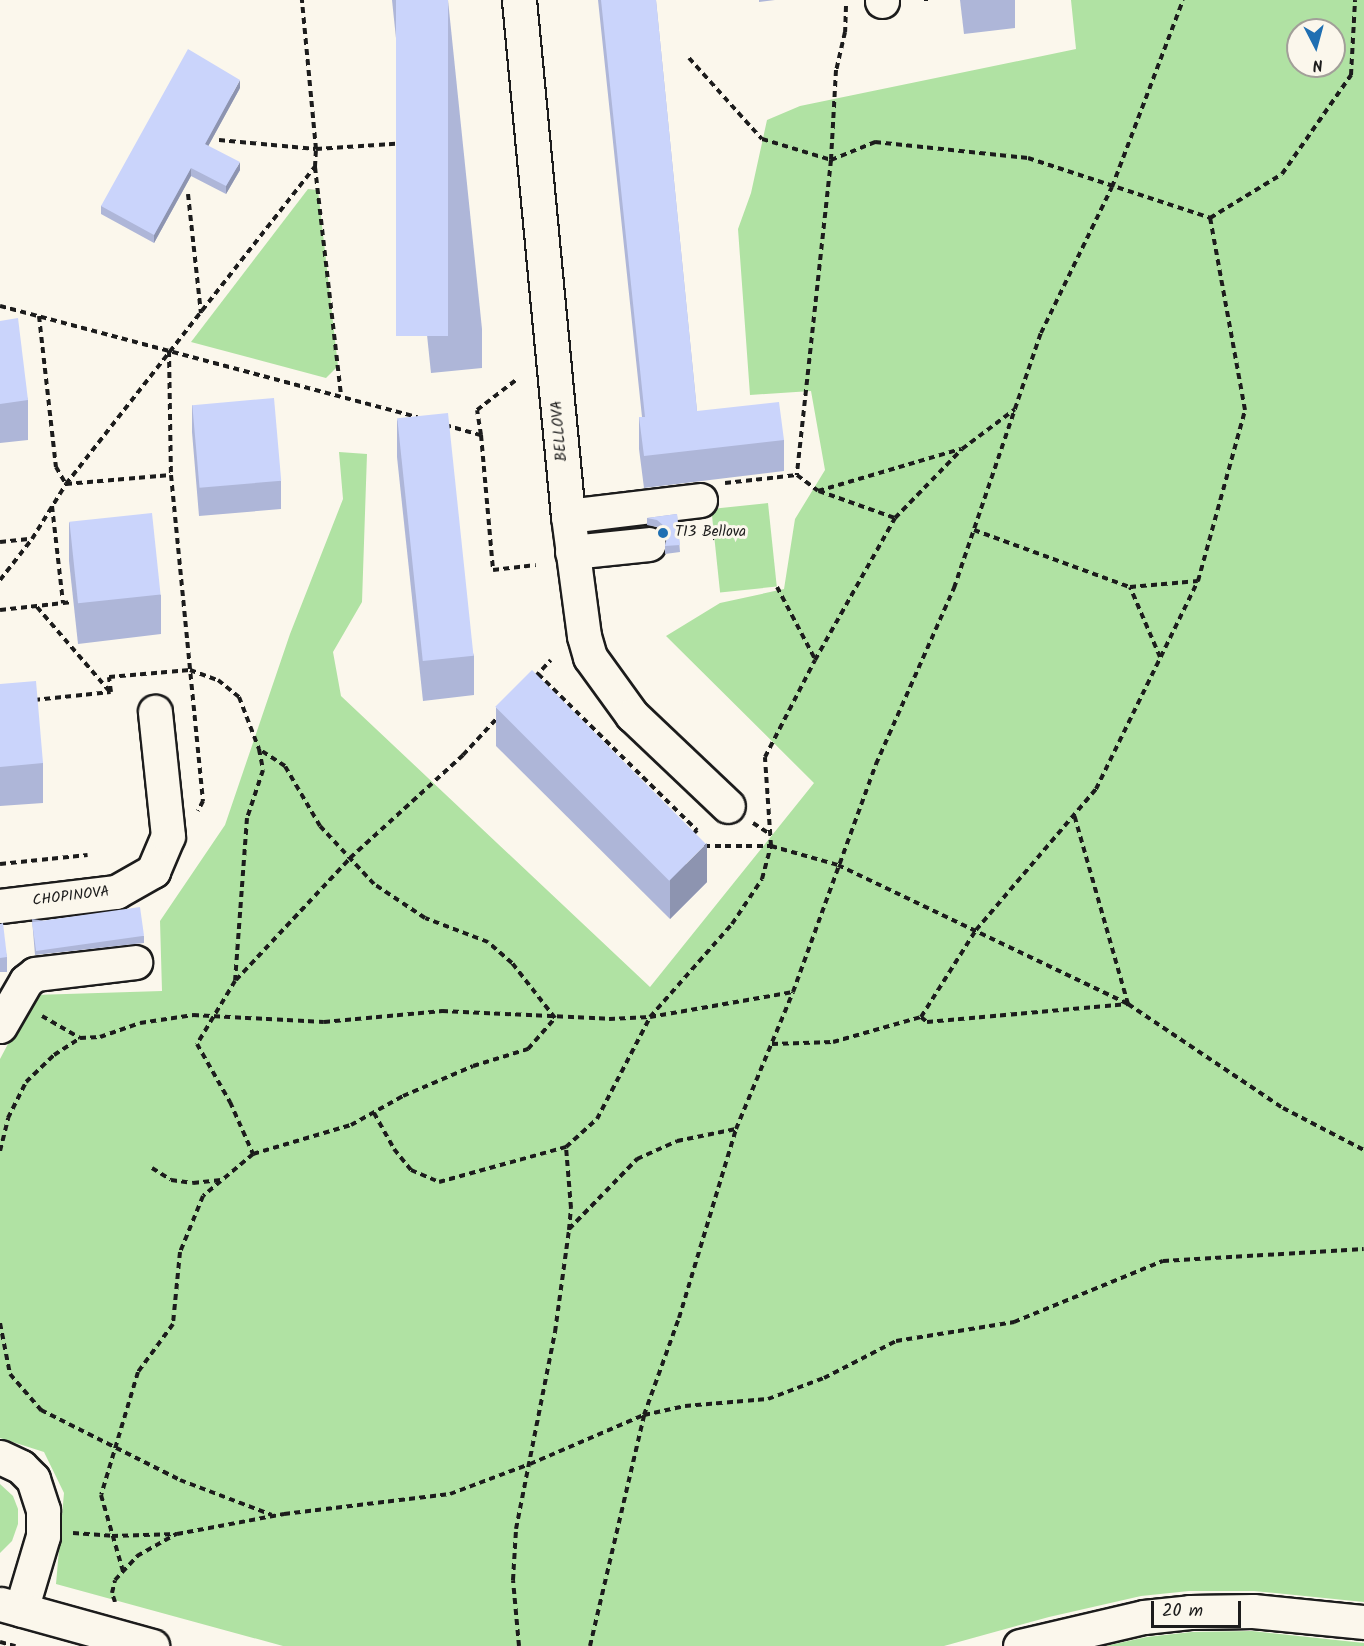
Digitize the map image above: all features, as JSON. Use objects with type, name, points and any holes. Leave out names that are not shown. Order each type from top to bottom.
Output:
[{"type":"street","name":"BELLOVA","points":[[519,0],[568,516],[584,636],[590,657],[632,716],[728,806]]},
{"type":"street","points":[[568,516],[697,501]]},
{"type":"street","points":[[573,552],[649,544]]},
{"type":"street","name":"CHOPINOVA","points":[[0,906],[116,892],[153,871],[168,836],[155,712]]},
{"type":"street","points":[[5,1017],[26,981],[35,974],[135,962]]},
{"type":"street","points":[[0,1457],[21,1467],[33,1479],[43,1510],[43,1528],[11,1607],[139,1642]]},
{"type":"street","points":[[1020,1646],[1144,1617],[1190,1612],[1253,1611],[1364,1622]]},
{"type":"path","points":[[302,0],[316,149],[315,167],[341,395]]},
{"type":"path","points":[[590,1646],[644,1415],[679,1318],[736,1129],[793,992],[876,764],[954,588],[1041,333],[1112,186],[1183,0]]},
{"type":"path","points":[[689,58],[762,139],[831,160],[875,141],[1028,158],[1209,218],[1282,174],[1351,75],[1355,0]]},
{"type":"path","points":[[797,475],[831,160],[836,70],[845,32],[846,6]]},
{"type":"path","points":[[219,140],[316,149],[407,143]]},
{"type":"path","points":[[0,580],[32,539],[66,484],[170,350],[202,314],[315,167]]},
{"type":"path","points":[[188,194],[202,314]]},
{"type":"path","points":[[772,1044],[833,1042],[921,1017],[976,930],[1095,789],[1198,580],[1245,410],[1209,218]]},
{"type":"path","points":[[0,306],[341,395],[427,420]]},
{"type":"path","points":[[39,316],[56,467],[66,484]]},
{"type":"path","points":[[170,350],[171,475],[203,801],[194,820]]},
{"type":"path","points":[[516,380],[477,410],[493,570],[536,565]]},
{"type":"path","points":[[374,1113],[394,1149],[411,1170],[439,1182],[566,1147],[597,1119],[650,1017],[732,924],[762,879],[771,846],[765,757],[815,660],[895,518],[962,448],[1015,408]]},
{"type":"path","points":[[438,423],[480,435]]},
{"type":"path","points":[[818,491],[962,448]]},
{"type":"path","points":[[66,484],[171,475]]},
{"type":"path","points":[[697,501],[704,486],[797,475],[818,491],[895,518]]},
{"type":"path","points":[[52,507],[63,603]]},
{"type":"path","points":[[974,530],[1130,587],[1198,580]]},
{"type":"path","points":[[0,542],[32,539]]},
{"type":"path","points":[[777,587],[815,660]]},
{"type":"path","points":[[1130,587],[1160,657]]},
{"type":"path","points":[[0,610],[73,602]]},
{"type":"path","points":[[37,607],[111,692]]},
{"type":"path","points":[[531,682],[551,660]]},
{"type":"path","points":[[111,692],[109,677],[190,670],[218,680],[239,697],[260,749],[263,770],[247,818],[235,981]]},
{"type":"path","points":[[538,674],[697,830],[687,840]]},
{"type":"path","points":[[22,701],[111,692]]},
{"type":"path","points":[[253,1154],[230,1102],[197,1044],[235,981],[350,858],[463,755],[501,714]]},
{"type":"path","points":[[260,749],[285,765],[320,826],[374,884],[425,918],[488,942],[512,963],[555,1018]]},
{"type":"path","points":[[1074,814],[1128,1004]]},
{"type":"path","points":[[693,835],[706,848],[771,846],[838,865],[1128,1004],[1283,1108],[1364,1150]]},
{"type":"path","points":[[0,864],[88,855]]},
{"type":"path","points":[[0,1151],[8,1118],[26,1082],[54,1055],[80,1038],[100,1037],[140,1023],[192,1014],[324,1022],[442,1011],[555,1018],[650,1017],[793,992]]},
{"type":"path","points":[[921,1017],[927,1022],[1128,1004]]},
{"type":"path","points":[[5,1017],[44,1016],[80,1038]]},
{"type":"path","points":[[123,1571],[101,1495],[138,1372],[173,1324],[180,1252],[203,1196],[253,1154],[351,1125],[403,1096],[473,1066],[528,1049],[555,1018]]},
{"type":"path","points":[[569,1230],[637,1159],[677,1140],[736,1129]]},
{"type":"path","points":[[519,1646],[513,1580],[516,1529],[555,1332],[569,1230],[571,1208],[566,1147]]},
{"type":"path","points":[[152,1168],[171,1180],[194,1183],[222,1180]]},
{"type":"path","points":[[43,1528],[112,1536],[177,1534],[274,1516],[450,1494],[530,1464],[644,1415],[685,1406],[768,1400],[824,1378],[896,1341],[1014,1322],[1163,1261],[1364,1249]]},
{"type":"path","points":[[0,1323],[10,1374],[41,1410],[116,1445],[180,1480],[274,1516]]},
{"type":"path","points":[[139,1642],[112,1593],[115,1580],[137,1556],[177,1534]]},
{"type":"path","points":[[0,1642],[15,1646]]},
{"type":"green space","points":[[1071,0],[1364,0],[1364,1602],[1254,1591],[1189,1591],[1141,1596],[1049,1617],[944,1646],[283,1646],[56,1584],[64,1493],[44,1452],[0,1438],[0,1059],[34,995],[162,991],[160,921],[225,825],[290,634],[343,499],[339,452],[367,454],[362,602],[333,652],[341,696],[650,987],[814,783],[666,636],[720,603],[784,589],[795,519],[825,470],[811,391],[750,395],[738,229],[751,193],[767,120],[800,106],[1076,49]]},
{"type":"green space","points":[[308,189],[318,190],[338,366],[326,378],[191,342]]},
{"type":"green space","points":[[768,503],[777,587],[720,592],[711,509]]},
{"type":"green space","points":[[0,1484],[13,1496],[18,1509],[18,1524],[12,1541],[0,1553]]},
{"type":"green space","points":[[1252,1631],[1364,1643],[1364,1646],[1105,1646],[1147,1637],[1192,1632]]},
{"type":"building","points":[[396,0],[448,0],[448,336],[396,336]]},
{"type":"building","points":[[601,0],[656,0],[697,411],[779,402],[784,440],[644,456],[639,417],[645,417]]},
{"type":"building","points":[[188,49],[240,80],[205,144],[240,162],[226,186],[191,168],[154,235],[101,206]]},
{"type":"building","points":[[18,318],[28,400],[0,404],[0,321]]},
{"type":"building","points":[[274,398],[281,481],[200,488],[192,405]]},
{"type":"building","points":[[448,413],[474,656],[423,661],[397,418]]},
{"type":"building","points":[[152,513],[161,595],[78,603],[69,522]]},
{"type":"building","points":[[677,514],[680,545],[665,546],[668,535],[664,526],[657,520],[647,518]]},
{"type":"building","points":[[532,670],[706,844],[669,881],[495,707]]},
{"type":"building","points":[[36,681],[43,763],[0,767],[0,684]]},
{"type":"building","points":[[140,907],[144,936],[36,951],[32,922]]},
{"type":"building","points":[[3,923],[7,957],[0,958],[0,924]]},
{"type":"place","name":"T13 Bellova","points":[[663,533]]}]
